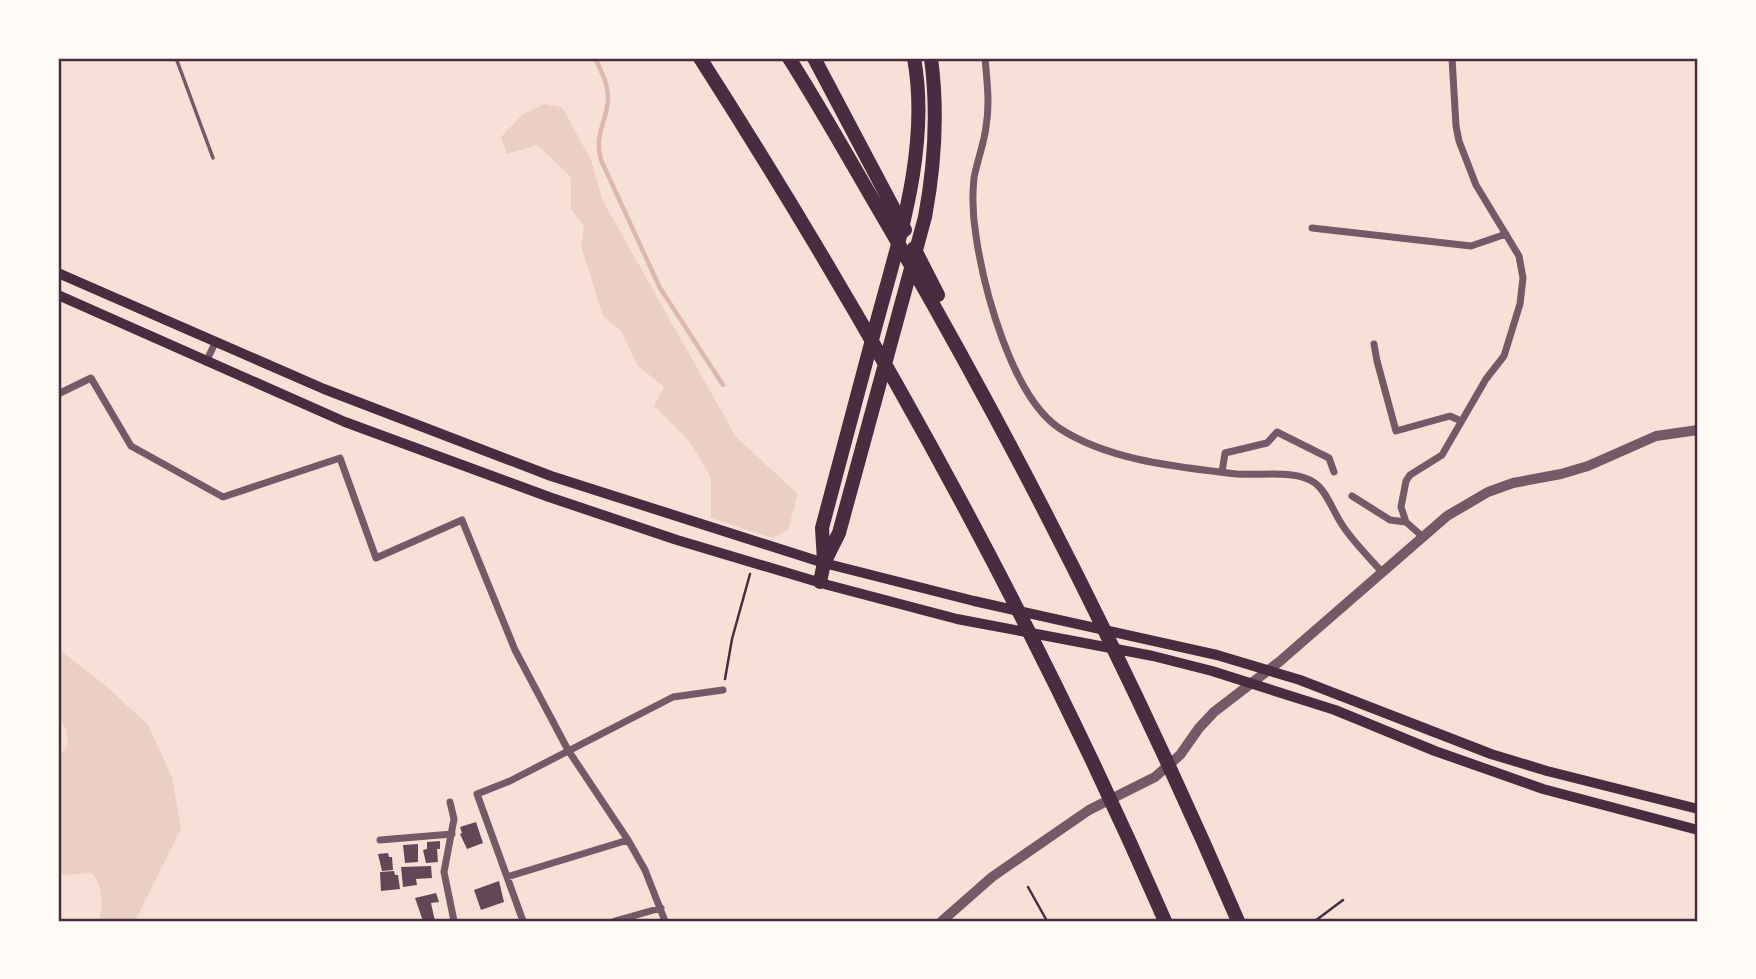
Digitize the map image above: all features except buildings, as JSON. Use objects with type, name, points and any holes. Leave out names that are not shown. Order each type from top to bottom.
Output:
[{"type":"highway","points":[[699,58],[735,112],[895,383],[989,555],[1071,720],[1165,921]]},
{"type":"highway","points":[[789,58],[928,294],[1025,472]]},
{"type":"highway","points":[[814,58],[964,344],[1186,802],[1238,921]]},
{"type":"highway","points":[[820,582],[824,562],[822,528],[906,214],[918,134],[918,83],[914,58]]},
{"type":"highway","points":[[824,562],[839,533],[931,188],[936,123],[931,58]]},
{"type":"main road","points":[[58,273],[324,389],[551,476],[824,562],[974,601],[1217,655],[1300,680],[1491,754],[1698,809]]},
{"type":"main road","points":[[59,299],[345,422],[489,476],[677,540],[957,619],[1153,656],[1212,671],[1335,710],[1435,751],[1543,789],[1698,830]]},
{"type":"street","points":[[985,58],[988,106],[985,135],[974,176],[976,236],[993,312],[1004,343],[1026,389],[1041,411],[1057,427],[1080,439],[1141,461],[1255,476],[1283,475],[1304,478],[1315,483],[1342,525],[1382,572]]},
{"type":"street","points":[[1423,537],[1406,522],[1401,507],[1406,481],[1410,475],[1442,455],[1486,379],[1504,356],[1520,304],[1522,267],[1519,256],[1476,185],[1459,141],[1452,58]]},
{"type":"street","points":[[1312,228],[1471,246],[1506,234]]},
{"type":"street","points":[[206,362],[215,343]]},
{"type":"street","points":[[1374,344],[1396,431],[1450,416],[1461,421]]},
{"type":"street","points":[[58,394],[91,378],[131,446],[223,497],[340,458],[376,558],[462,520],[515,650],[568,750],[645,870],[666,921]]},
{"type":"street","points":[[942,921],[992,877],[1089,810],[1155,777],[1180,754],[1214,712],[1279,662],[1447,516],[1488,492],[1513,482],[1562,474],[1588,466],[1656,436],[1698,429]]},
{"type":"street","points":[[1222,472],[1225,453],[1267,443],[1277,432],[1329,458],[1334,471]]},
{"type":"street","points":[[1352,496],[1390,520],[1406,522]]},
{"type":"street","points":[[523,921],[477,794],[510,781],[673,697],[723,690]]},
{"type":"street","points":[[450,802],[454,819],[444,872],[454,921]]},
{"type":"street","points":[[380,840],[452,834]]},
{"type":"street","points":[[507,877],[628,840]]},
{"type":"street","points":[[615,921],[661,908]]},
{"type":"lane","points":[[176,58],[213,158]]},
{"type":"path","points":[[723,690],[732,639],[750,574]]},
{"type":"path","points":[[1028,887],[1047,921]]},
{"type":"path","points":[[1315,921],[1343,900]]},
{"type":"shaded area","points":[[544,104],[562,107],[591,160],[603,201],[736,437],[798,494],[788,530],[772,538],[711,518],[711,477],[689,441],[654,406],[664,387],[638,366],[621,331],[603,316],[581,246],[584,226],[571,209],[571,177],[537,145],[507,154],[501,137],[522,115]]},
{"type":"shaded area","points":[[58,649],[105,685],[148,725],[172,777],[181,829],[135,921],[99,921],[101,896],[95,878],[91,873],[63,875],[58,869],[58,758],[68,744],[66,729],[58,717]]},
{"type":"waterway","points":[[595,58],[608,94],[599,143],[601,160],[660,288],[723,385]]}]
